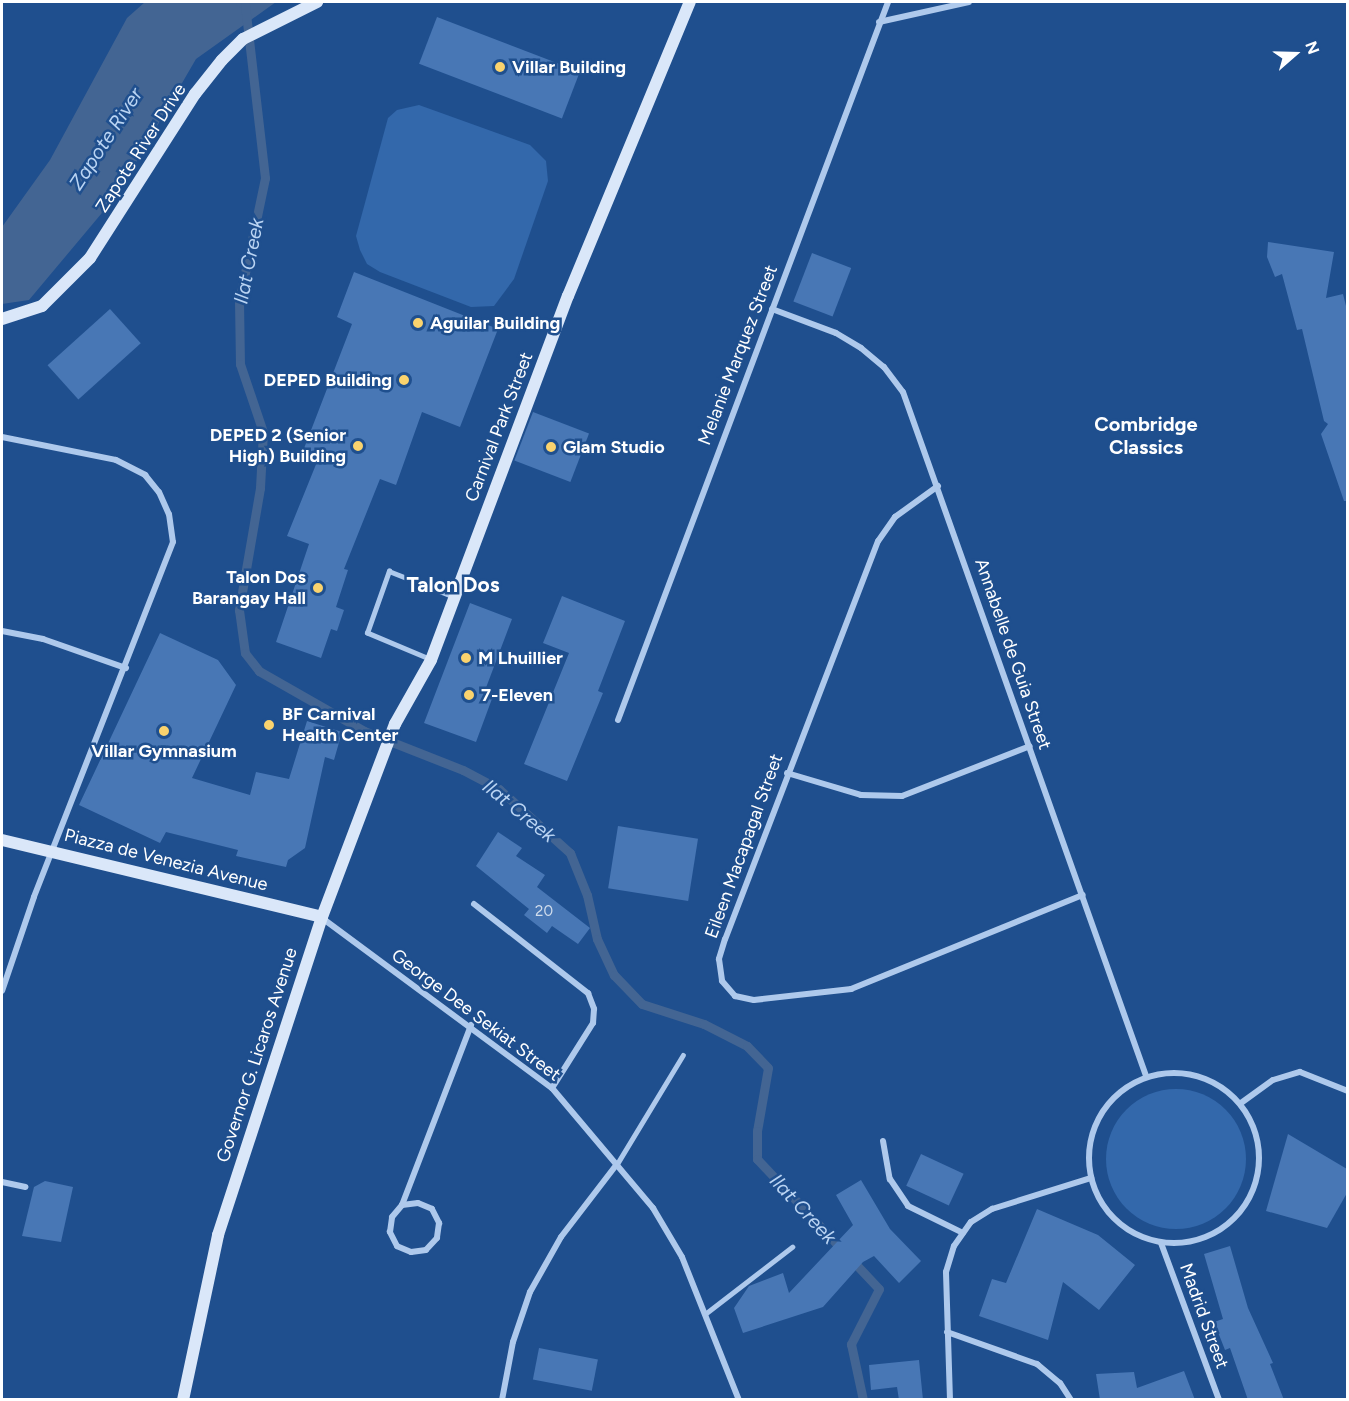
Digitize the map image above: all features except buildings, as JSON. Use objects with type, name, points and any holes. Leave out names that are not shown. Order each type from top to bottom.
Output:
[{"type":"street","name":"Zapote River Drive","points":[[2,319],[42,306],[66,286],[90,258],[158,158],[195,94],[222,60],[243,39],[317,2]]},
{"type":"street","name":"Carnival Park Street","points":[[393,730],[431,660],[568,296],[690,2]]},
{"type":"street","name":"Melanie Marquez Street","points":[[618,720],[888,2]]},
{"type":"street","points":[[879,22],[969,2]]},
{"type":"street","name":"Annabelle de Guia Street","points":[[772,309],[836,333],[884,367],[903,392],[1146,1076]]},
{"type":"street","points":[[2,437],[116,460],[145,475],[159,492],[169,514],[173,542],[126,668],[52,850],[2,991]]},
{"type":"street","name":"Eileen Macapagal Street","points":[[938,486],[895,517],[878,541],[787,773],[719,959],[722,981],[735,996],[754,1000],[851,989],[1083,895]]},
{"type":"street","points":[[2,631],[43,639],[126,668]]},
{"type":"street","name":"Governor G. Licaros Avenue","points":[[183,1400],[218,1235],[322,917],[393,730]]},
{"type":"street","points":[[787,773],[861,795],[891,797],[1030,746]]},
{"type":"street","name":"Piazza de Venezia Avenue","points":[[2,840],[52,850],[322,917]]},
{"type":"street","points":[[474,904],[570,975],[588,993],[594,1009],[592,1023],[552,1088]]},
{"type":"street","name":"George Dee Sekiat Street","points":[[322,917],[471,1025],[552,1088],[653,1208],[670,1237],[705,1314],[739,1400]]},
{"type":"street","points":[[402,1205],[418,1203],[432,1209],[439,1223],[437,1238],[426,1250],[411,1252],[397,1246],[390,1232],[392,1217],[402,1205],[471,1025]]},
{"type":"street","points":[[1172,1072],[1198,1075],[1221,1086],[1240,1103],[1255,1129],[1260,1158],[1255,1187],[1241,1213],[1218,1232],[1200,1239],[1161,1243],[1137,1235],[1117,1221],[1101,1202],[1091,1178],[1089,1146],[1099,1116],[1119,1092],[1146,1076],[1172,1072]]},
{"type":"street","points":[[1240,1103],[1273,1080],[1300,1072],[1347,1091]]},
{"type":"street","points":[[883,1141],[890,1179],[908,1206],[963,1233]]},
{"type":"street","points":[[502,1400],[513,1342],[530,1292],[561,1237],[617,1164]]},
{"type":"street","points":[[950,1400],[946,1272],[963,1233],[971,1222],[992,1209],[1091,1178]]},
{"type":"street","points":[[2,1182],[25,1187]]},
{"type":"street","name":"Madrid Street","points":[[1161,1243],[1219,1400]]},
{"type":"street","points":[[947,1332],[1037,1364],[1060,1383],[1071,1400]]},
{"type":"lane","points":[[431,660],[367,633],[388,571],[455,597]]},
{"type":"lane","points":[[617,1164],[683,1055]]},
{"type":"lane","points":[[705,1314],[792,1247]]},
{"type":"shaded area","points":[[419,105],[530,145],[546,161],[548,181],[514,279],[494,306],[471,307],[380,272],[367,264],[360,250],[356,236],[388,118],[397,110]]},
{"type":"shaded area","points":[[1176,1089],[1203,1094],[1226,1109],[1241,1132],[1246,1159],[1241,1186],[1226,1209],[1203,1224],[1176,1229],[1149,1224],[1126,1209],[1111,1186],[1106,1159],[1111,1132],[1126,1109],[1149,1094]]},
{"type":"water","name":"Zapote River","points":[[145,2],[276,2],[196,59],[117,195],[29,300],[2,304],[2,227],[50,160],[127,18]]},
{"type":"waterway","name":"Ilat Creek","points":[[240,2],[245,5],[265,178],[239,301],[240,364],[263,432],[260,488],[239,610],[245,653],[259,671],[364,731],[463,770],[499,789],[570,853],[587,895],[597,939],[614,975],[642,1004],[704,1024],[747,1046],[768,1068],[757,1131],[757,1159],[879,1289],[851,1344],[863,1400]]},
{"type":"place","name":"Villar Building","points":[[500,67]]},
{"type":"place","name":"Aguilar Building","points":[[418,323]]},
{"type":"place","name":"DEPED Building","points":[[404,380]]},
{"type":"place","name":"DEPED 2 (Senior High) Building","points":[[358,446]]},
{"type":"place","name":"Glam Studio","points":[[551,447]]},
{"type":"place","name":"Talon Dos Barangay Hall","points":[[318,588]]},
{"type":"place","name":"M Lhuillier","points":[[466,658]]},
{"type":"place","name":"7-Eleven","points":[[469,695]]},
{"type":"place","name":"BF Carnival Health Center","points":[[269,725]]},
{"type":"place","name":"Villar Gymnasium","points":[[164,731]]},
{"type":"district","name":"Combridge Classics","points":[[1146,436]]},
{"type":"district","name":"Talon Dos","points":[[453,585]]}]
